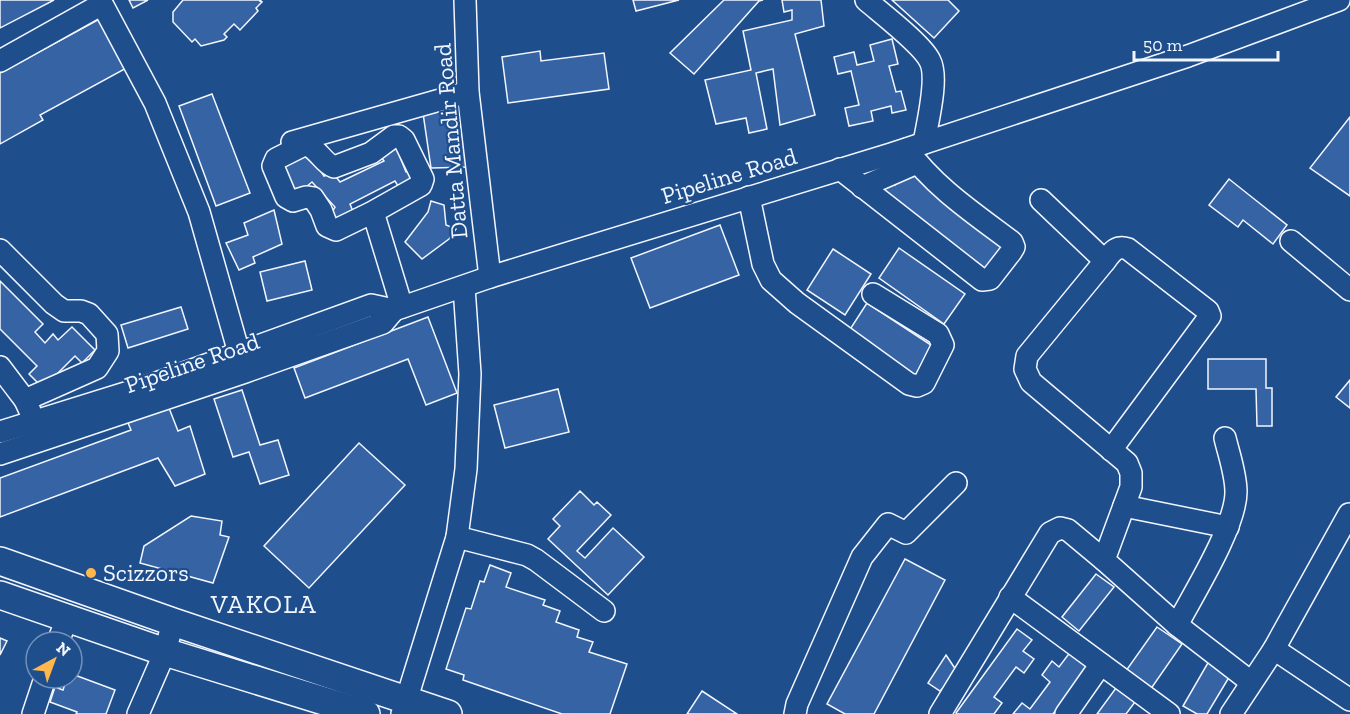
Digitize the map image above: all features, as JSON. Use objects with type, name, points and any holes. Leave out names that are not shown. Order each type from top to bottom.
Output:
[{"type":"main road","points":[[0,561],[404,707],[448,714]]},
{"type":"main road","points":[[0,595],[62,630]]},
{"type":"main road","points":[[84,635],[165,652],[366,714]]},
{"type":"street","name":"Datta Mandir Road","points":[[465,0],[468,92],[490,277]]},
{"type":"street","points":[[862,187],[909,155],[933,81],[931,61],[922,50],[866,0]]},
{"type":"street","name":"Pipeline Road","points":[[0,432],[37,431],[242,363],[371,306],[398,309],[490,277],[840,169],[909,155],[1079,91],[1188,56],[1339,0]]},
{"type":"street","points":[[0,62],[101,2],[155,103],[199,212],[242,363]]},
{"type":"street","points":[[269,149],[468,92]]},
{"type":"street","points":[[394,136],[399,136],[404,140],[423,178],[421,185],[373,212],[336,230],[327,226],[313,198],[306,197],[293,201],[286,197],[273,166],[276,159],[306,144],[334,168],[371,153],[394,136]]},
{"type":"street","points":[[840,169],[982,280],[990,279],[1014,247],[1012,242],[940,186],[909,155]]},
{"type":"street","points":[[749,197],[763,264],[771,280],[796,303],[909,384],[917,386],[924,383],[943,345],[938,334],[873,294]]},
{"type":"street","points":[[1041,200],[1104,261]]},
{"type":"street","points":[[373,212],[398,309]]},
{"type":"street","points":[[1291,242],[1350,290]]},
{"type":"street","points":[[1104,560],[1131,487],[1131,473],[1127,463],[1111,450],[1031,382],[1026,369],[1027,356],[1104,261],[1115,249],[1121,247],[1128,249],[1208,311],[1210,316],[1111,450]]},
{"type":"street","points":[[0,250],[54,304],[64,311],[81,311],[89,314],[106,334],[108,351],[98,368],[25,400]]},
{"type":"street","points":[[404,707],[457,537],[466,469],[470,374],[464,287]]},
{"type":"street","name":"Pipeline Road","points":[[0,454],[37,431],[97,402],[242,363]]},
{"type":"street","points":[[0,367],[25,400],[37,431]]},
{"type":"street","points":[[88,373],[97,402]]},
{"type":"street","points":[[1177,626],[1228,527],[1235,504],[1236,489],[1225,438]]},
{"type":"street","points":[[795,714],[797,704],[862,557],[888,524],[906,533],[956,483]]},
{"type":"street","points":[[1124,506],[1228,527]]},
{"type":"street","points":[[1231,714],[1274,649],[1349,514]]},
{"type":"street","points":[[940,714],[1045,540],[1050,533],[1059,528],[1068,530],[1177,626],[1251,682]]},
{"type":"street","points":[[457,537],[527,555],[604,611]]},
{"type":"street","points":[[1011,597],[1169,714]]},
{"type":"street","points":[[138,714],[165,652],[173,622]]},
{"type":"street","points":[[1274,649],[1350,700]]},
{"type":"street","points":[[1066,714],[1101,664]]},
{"type":"street","points":[[33,714],[41,690]]},
{"type":"building","points":[[0,0],[54,0],[0,28]]},
{"type":"building","points":[[129,0],[148,0],[133,8]]},
{"type":"building","points":[[183,0],[261,0],[262,2],[256,8],[258,11],[240,30],[234,24],[224,34],[227,37],[224,40],[201,46],[195,39],[192,42],[173,22],[173,12]]},
{"type":"building","points":[[633,0],[679,0],[636,11]]},
{"type":"building","points":[[724,0],[763,0],[759,1],[694,74],[670,53]]},
{"type":"building","points":[[782,0],[821,0],[824,26],[795,34],[815,115],[780,125],[773,69],[756,73],[767,129],[749,133],[746,118],[716,124],[705,80],[751,70],[743,31],[792,20],[792,10],[784,12]]},
{"type":"building","points":[[892,0],[948,0],[959,11],[934,38]]},
{"type":"building","points":[[105,16],[132,65],[40,115],[43,120],[0,144],[0,73]]},
{"type":"building","points":[[892,39],[898,64],[889,66],[896,92],[901,91],[906,110],[892,113],[891,106],[871,111],[873,121],[849,126],[845,108],[859,105],[851,71],[838,74],[834,57],[854,52],[857,65],[874,61],[870,45]]},
{"type":"building","points":[[540,51],[541,61],[604,53],[609,89],[508,103],[502,57]]},
{"type":"building","points":[[212,94],[250,193],[216,206],[179,106]]},
{"type":"building","points":[[465,102],[473,167],[431,168],[423,113]]},
{"type":"building","points":[[1350,117],[1350,196],[1310,168]]},
{"type":"building","points":[[396,139],[404,148],[400,157],[406,172],[417,170],[421,181],[401,191],[395,181],[350,204],[354,214],[337,226],[328,219],[335,207],[312,182],[299,193],[291,196],[278,164],[305,147],[324,176],[333,173],[340,182],[384,161],[377,152]]},
{"type":"building","points":[[908,168],[1008,246],[984,277],[879,196],[890,182],[895,185]]},
{"type":"building","points":[[1229,179],[1287,225],[1273,244],[1243,220],[1238,227],[1209,205]]},
{"type":"building","points":[[431,201],[444,205],[446,225],[456,229],[449,239],[422,259],[405,242],[428,212]]},
{"type":"building","points":[[274,210],[282,244],[253,257],[255,263],[239,270],[226,243],[248,235],[244,223]]},
{"type":"building","points":[[720,225],[739,275],[650,308],[631,258]]},
{"type":"building","points":[[899,248],[965,294],[944,324],[879,278]]},
{"type":"building","points":[[833,249],[871,274],[845,315],[807,290]]},
{"type":"building","points":[[305,261],[312,290],[267,301],[260,272]]},
{"type":"building","points":[[0,281],[43,324],[35,332],[45,343],[53,334],[58,340],[72,327],[95,350],[82,363],[75,356],[43,388],[29,374],[37,366],[0,329]]},
{"type":"building","points":[[867,303],[934,347],[914,378],[847,334]]},
{"type":"building","points":[[181,307],[188,329],[128,348],[121,325]]},
{"type":"building","points":[[428,317],[457,393],[426,405],[408,359],[305,398],[294,368]]},
{"type":"building","points":[[1208,359],[1266,359],[1266,388],[1272,388],[1272,426],[1257,426],[1256,389],[1208,389]]},
{"type":"building","points":[[1350,380],[1350,408],[1336,397]]},
{"type":"building","points":[[558,389],[569,432],[505,448],[494,405]]},
{"type":"building","points":[[242,390],[260,445],[278,440],[289,475],[260,484],[249,452],[233,457],[214,399]]},
{"type":"building","points":[[169,408],[178,431],[190,426],[205,474],[175,486],[158,458],[0,517],[0,478],[131,430],[128,423]]},
{"type":"building","points":[[359,443],[405,485],[309,588],[264,546]]},
{"type":"building","points":[[580,491],[594,505],[597,502],[611,515],[577,551],[585,558],[613,528],[644,557],[608,595],[548,539],[560,526],[553,519]]},
{"type":"building","points":[[191,516],[222,521],[220,535],[229,537],[213,583],[140,563],[144,546]]},
{"type":"building","points":[[905,559],[945,580],[874,714],[845,714],[827,704]]},
{"type":"building","points":[[490,565],[511,573],[506,587],[545,600],[543,605],[560,611],[556,622],[579,630],[577,637],[593,642],[589,652],[627,664],[610,714],[562,714],[463,680],[464,675],[446,669],[466,608],[471,609],[480,581],[484,582]]},
{"type":"building","points":[[1096,574],[1114,587],[1079,631],[1062,617]]},
{"type":"building","points":[[1157,627],[1182,644],[1148,693],[1123,675]]},
{"type":"building","points":[[1017,629],[1032,640],[1023,651],[1034,659],[1024,673],[1016,667],[994,697],[1002,703],[994,714],[957,714],[956,713]]},
{"type":"building","points":[[0,638],[7,641],[0,655]]},
{"type":"building","points":[[1071,651],[1089,665],[1053,714],[1013,714],[1022,703],[1030,709],[1050,682],[1042,675],[1052,661],[1059,667]]},
{"type":"building","points":[[946,655],[958,673],[940,691],[928,683]]},
{"type":"building","points":[[1209,661],[1231,674],[1207,714],[1197,714],[1183,706]]},
{"type":"building","points":[[84,678],[115,690],[106,714],[76,714],[77,712],[50,702],[54,690],[84,690]]},
{"type":"building","points":[[1116,688],[1135,702],[1126,714],[1097,714]]},
{"type":"building","points":[[702,691],[737,714],[687,714]]},
{"type":"place","name":"Scizzors","points":[[91,573]]},
{"type":"district","name":"VAKOLA","points":[[264,604]]}]
